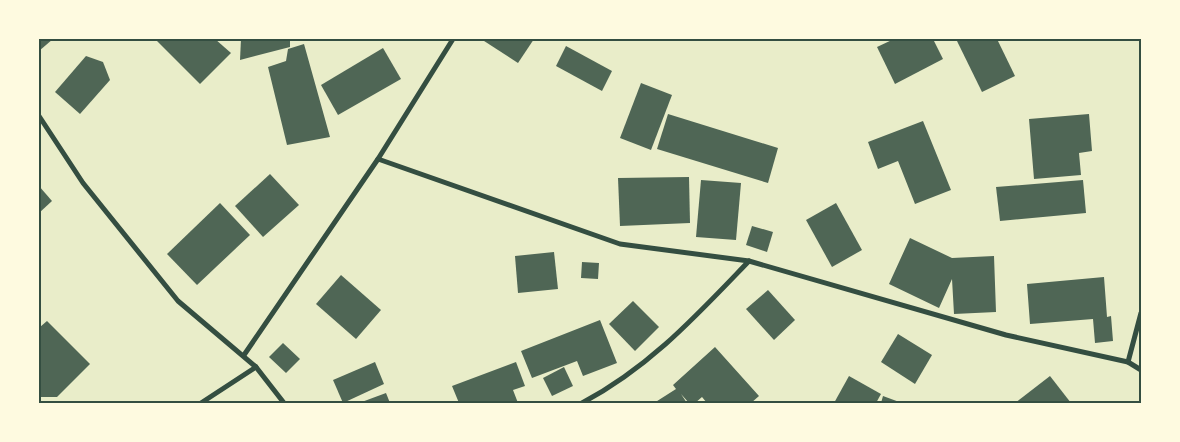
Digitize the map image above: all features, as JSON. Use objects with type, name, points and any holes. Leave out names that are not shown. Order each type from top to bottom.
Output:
[{"type":"street","points":[[244,355],[378,159],[454,39]]},
{"type":"street","points":[[39,116],[82,182],[178,300],[244,355],[256,367],[284,403]]},
{"type":"street","points":[[378,159],[620,244],[749,261],[1006,335],[1128,362],[1141,370]]},
{"type":"street","points":[[582,403],[640,367],[676,338],[749,261]]},
{"type":"street","points":[[1128,362],[1141,313]]},
{"type":"street","points":[[201,403],[256,367]]},
{"type":"building","points":[[39,39],[53,39],[39,51]]},
{"type":"building","points":[[155,39],[215,39],[231,53],[200,84]]},
{"type":"building","points":[[241,39],[290,39],[290,47],[240,60]]},
{"type":"building","points":[[481,39],[534,39],[518,63]]},
{"type":"building","points":[[894,39],[933,39],[943,59],[895,84],[877,47]]},
{"type":"building","points":[[956,39],[997,39],[1015,76],[982,92]]},
{"type":"building","points":[[304,44],[330,137],[287,145],[268,67],[286,61],[288,49]]},
{"type":"building","points":[[566,46],[612,71],[602,91],[556,66]]},
{"type":"building","points":[[383,48],[401,79],[338,115],[321,85]]},
{"type":"building","points":[[86,56],[103,62],[110,80],[80,114],[55,92]]},
{"type":"building","points":[[641,83],[672,95],[651,150],[620,138]]},
{"type":"building","points":[[668,114],[778,148],[768,183],[657,149]]},
{"type":"building","points":[[1089,114],[1092,151],[1079,153],[1081,175],[1034,179],[1029,119]]},
{"type":"building","points":[[923,121],[951,190],[915,204],[898,161],[878,169],[868,142]]},
{"type":"building","points":[[270,174],[299,205],[263,237],[235,206]]},
{"type":"building","points":[[689,177],[690,223],[620,226],[618,178]]},
{"type":"building","points":[[701,180],[741,183],[736,240],[696,237]]},
{"type":"building","points":[[1083,180],[1086,213],[1000,221],[996,187]]},
{"type":"building","points":[[39,186],[52,201],[39,213]]},
{"type":"building","points":[[220,203],[250,235],[197,285],[167,254]]},
{"type":"building","points":[[836,203],[862,250],[832,267],[806,220]]},
{"type":"building","points":[[752,226],[773,232],[767,252],[746,245]]},
{"type":"building","points":[[910,238],[952,258],[994,256],[996,312],[954,314],[952,279],[939,308],[889,284]]},
{"type":"building","points":[[554,252],[558,289],[518,293],[515,256]]},
{"type":"building","points":[[582,262],[599,263],[598,279],[581,278]]},
{"type":"building","points":[[341,275],[381,310],[356,339],[316,304]]},
{"type":"building","points":[[1104,277],[1107,317],[1111,316],[1113,341],[1095,343],[1093,319],[1030,324],[1027,284]]},
{"type":"building","points":[[768,290],[795,320],[774,340],[746,309]]},
{"type":"building","points":[[633,301],[659,327],[635,351],[609,324]]},
{"type":"building","points":[[600,320],[617,363],[583,376],[577,361],[532,378],[521,351]]},
{"type":"building","points":[[47,321],[90,364],[57,397],[39,397],[39,326]]},
{"type":"building","points":[[898,334],[932,355],[915,384],[881,362]]},
{"type":"building","points":[[283,343],[300,359],[286,373],[269,357]]},
{"type":"building","points":[[715,347],[759,396],[751,403],[707,403],[702,397],[695,403],[689,403],[681,394],[687,403],[654,403],[676,389],[673,385]]},
{"type":"building","points":[[375,362],[384,384],[343,403],[333,380]]},
{"type":"building","points":[[516,362],[525,386],[513,390],[518,403],[459,403],[452,386]]},
{"type":"building","points":[[564,367],[573,386],[552,396],[543,378]]},
{"type":"building","points":[[849,376],[881,394],[876,403],[834,403]]},
{"type":"building","points":[[1050,376],[1071,403],[1015,403]]},
{"type":"building","points":[[386,393],[390,403],[359,403]]},
{"type":"building","points":[[883,396],[902,403],[881,403]]}]
